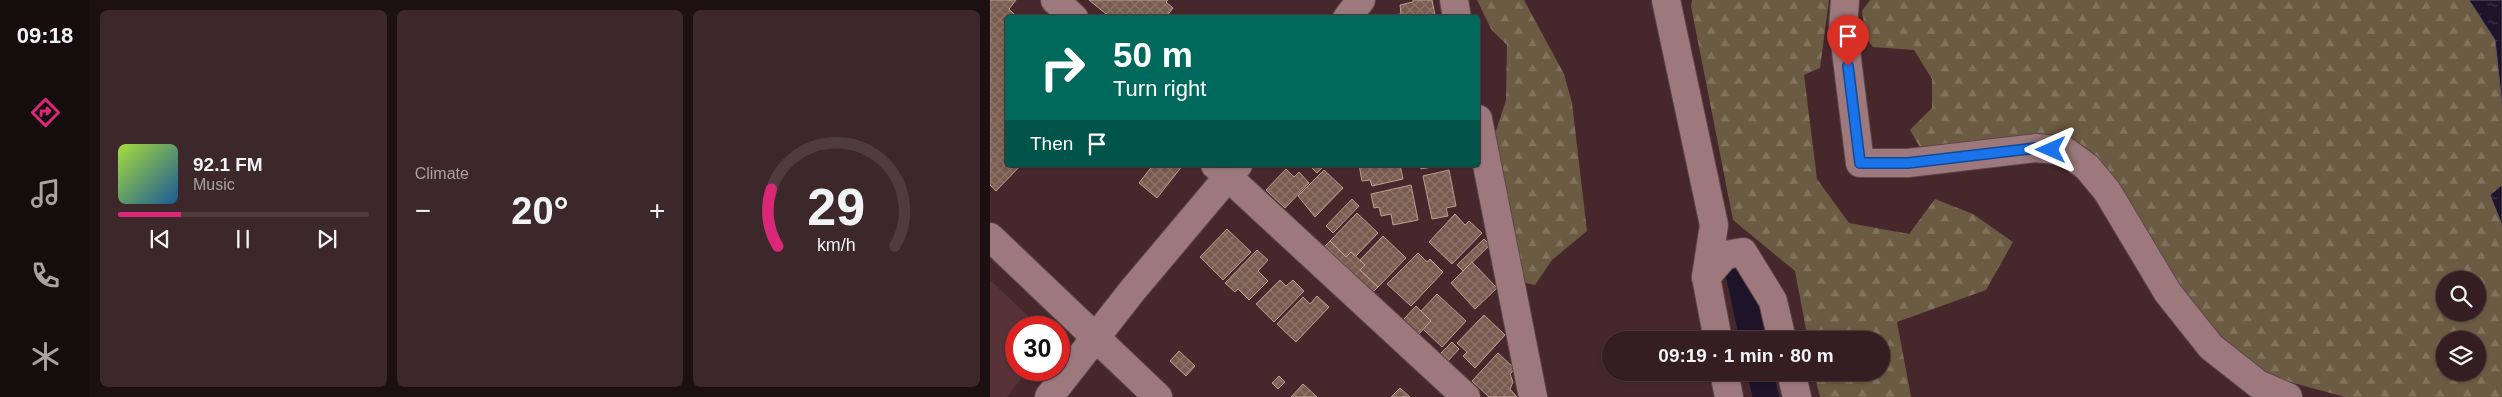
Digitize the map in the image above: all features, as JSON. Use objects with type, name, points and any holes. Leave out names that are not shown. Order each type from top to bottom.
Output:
[{"type":"street","points":[[1349,15],[1361,0]]},
{"type":"street","points":[[1454,0],[1456,15]]},
{"type":"street","points":[[1666,0],[1714,225],[1706,277],[1716,331]]},
{"type":"street","points":[[1845,0],[1843,27],[1860,163],[1908,163],[2036,148],[2065,151],[2087,167],[2107,191],[2168,293],[2211,346],[2258,384],[2288,397]]},
{"type":"street","points":[[1480,129],[1533,397]]},
{"type":"street","points":[[1048,397],[1227,170],[1466,397]]},
{"type":"street","points":[[990,237],[1158,397]]},
{"type":"street","points":[[1706,277],[1725,255],[1743,252],[1772,300],[1780,331]]},
{"type":"street","points":[[1726,381],[1729,397]]},
{"type":"street","points":[[1793,381],[1797,397]]},
{"type":"shaded area","points":[[990,280],[1028,316],[1005,316],[1005,381],[1019,381],[1007,397],[990,397]]},
{"type":"green space","points":[[1477,0],[1524,0],[1564,74],[1572,103],[1587,231],[1552,260],[1535,285],[1518,281],[1491,146],[1506,100],[1507,45],[1491,29]]},
{"type":"green space","points":[[1692,0],[1829,0],[1820,68],[1804,75],[1817,179],[1849,223],[1909,234],[1935,199],[1973,214],[2013,242],[1986,290],[1897,322],[1911,397],[1820,397],[1816,381],[1890,381],[1890,331],[1806,331],[1795,271],[1733,220],[1691,6]]},
{"type":"green space","points":[[1870,0],[2469,0],[2495,40],[2502,105],[2502,185],[2490,195],[2502,225],[2502,397],[2345,397],[2275,378],[2225,346],[2191,306],[2090,153],[1921,149],[1910,130],[1932,108],[1932,79],[1914,50],[1873,47],[1866,38],[1862,11]]},
{"type":"water","points":[[2469,0],[2502,0],[2502,105],[2495,40]]},
{"type":"water","points":[[2502,185],[2502,225],[2490,195]]},
{"type":"building","points":[[990,0],[1016,0],[1009,9],[1015,15],[1005,15],[1005,167],[1019,167],[996,191],[990,185]]},
{"type":"building","points":[[1089,0],[1168,0],[1166,2],[1173,8],[1167,15],[1107,15]]},
{"type":"building","points":[[1413,0],[1432,0],[1435,15],[1392,15],[1401,14],[1400,5],[1413,2]]},
{"type":"building","points":[[1151,167],[1181,167],[1157,198],[1139,183]]},
{"type":"building","points":[[1311,167],[1323,167],[1317,173]]},
{"type":"building","points":[[1359,167],[1400,167],[1403,179],[1372,186],[1370,180],[1362,181]]},
{"type":"building","points":[[1286,169],[1294,177],[1299,172],[1309,183],[1285,208],[1266,190]]},
{"type":"building","points":[[1324,170],[1343,188],[1315,217],[1298,196]]},
{"type":"building","points":[[1449,170],[1456,206],[1446,208],[1448,216],[1432,219],[1423,176]]},
{"type":"building","points":[[1411,185],[1418,220],[1393,225],[1391,214],[1381,216],[1379,207],[1374,208],[1371,194]]},
{"type":"building","points":[[1352,199],[1359,206],[1333,233],[1326,226]]},
{"type":"building","points":[[1357,213],[1378,233],[1355,257],[1351,252],[1346,257],[1330,241]]},
{"type":"building","points":[[1455,214],[1465,225],[1469,221],[1482,233],[1452,264],[1429,242]]},
{"type":"building","points":[[1227,229],[1251,252],[1223,280],[1200,257]]},
{"type":"building","points":[[1383,236],[1406,258],[1378,287],[1360,270],[1365,265],[1360,260]]},
{"type":"building","points":[[1484,239],[1490,245],[1463,271],[1457,265]]},
{"type":"building","points":[[1330,241],[1346,257],[1351,252],[1365,265],[1360,270],[1378,287],[1372,293],[1324,247]]},
{"type":"building","points":[[1257,250],[1268,260],[1258,271],[1268,281],[1249,300],[1238,289],[1235,292],[1225,283]]},
{"type":"building","points":[[1418,253],[1427,262],[1430,259],[1443,272],[1411,306],[1387,284]]},
{"type":"building","points":[[1472,262],[1497,288],[1475,309],[1451,283]]},
{"type":"building","points":[[1280,280],[1286,286],[1293,280],[1304,291],[1274,322],[1256,304]]},
{"type":"building","points":[[1437,294],[1466,321],[1442,347],[1423,329],[1431,321],[1421,311]]},
{"type":"building","points":[[1317,296],[1329,307],[1296,342],[1277,324],[1303,297],[1310,304]]},
{"type":"building","points":[[1416,306],[1431,321],[1419,334],[1403,320]]},
{"type":"building","points":[[1484,315],[1505,335],[1475,368],[1463,356],[1467,352],[1457,343]]},
{"type":"building","points":[[1452,342],[1459,349],[1447,362],[1439,355]]},
{"type":"building","points":[[1179,351],[1195,366],[1186,376],[1170,361]]},
{"type":"building","points":[[1498,353],[1515,369],[1510,374],[1513,382],[1510,389],[1517,397],[1489,397],[1472,381]]},
{"type":"building","points":[[1279,376],[1285,382],[1278,389],[1272,383]]},
{"type":"building","points":[[1303,384],[1317,397],[1291,397]]},
{"type":"building","points":[[1400,388],[1410,397],[1391,397]]},
{"type":"waterway","points":[[1738,271],[1751,331]]},
{"type":"waterway","points":[[1762,381],[1766,397]]},
{"type":"route","points":[[1848,66],[1860,163],[1908,163],[2036,148],[2051,150]]}]
